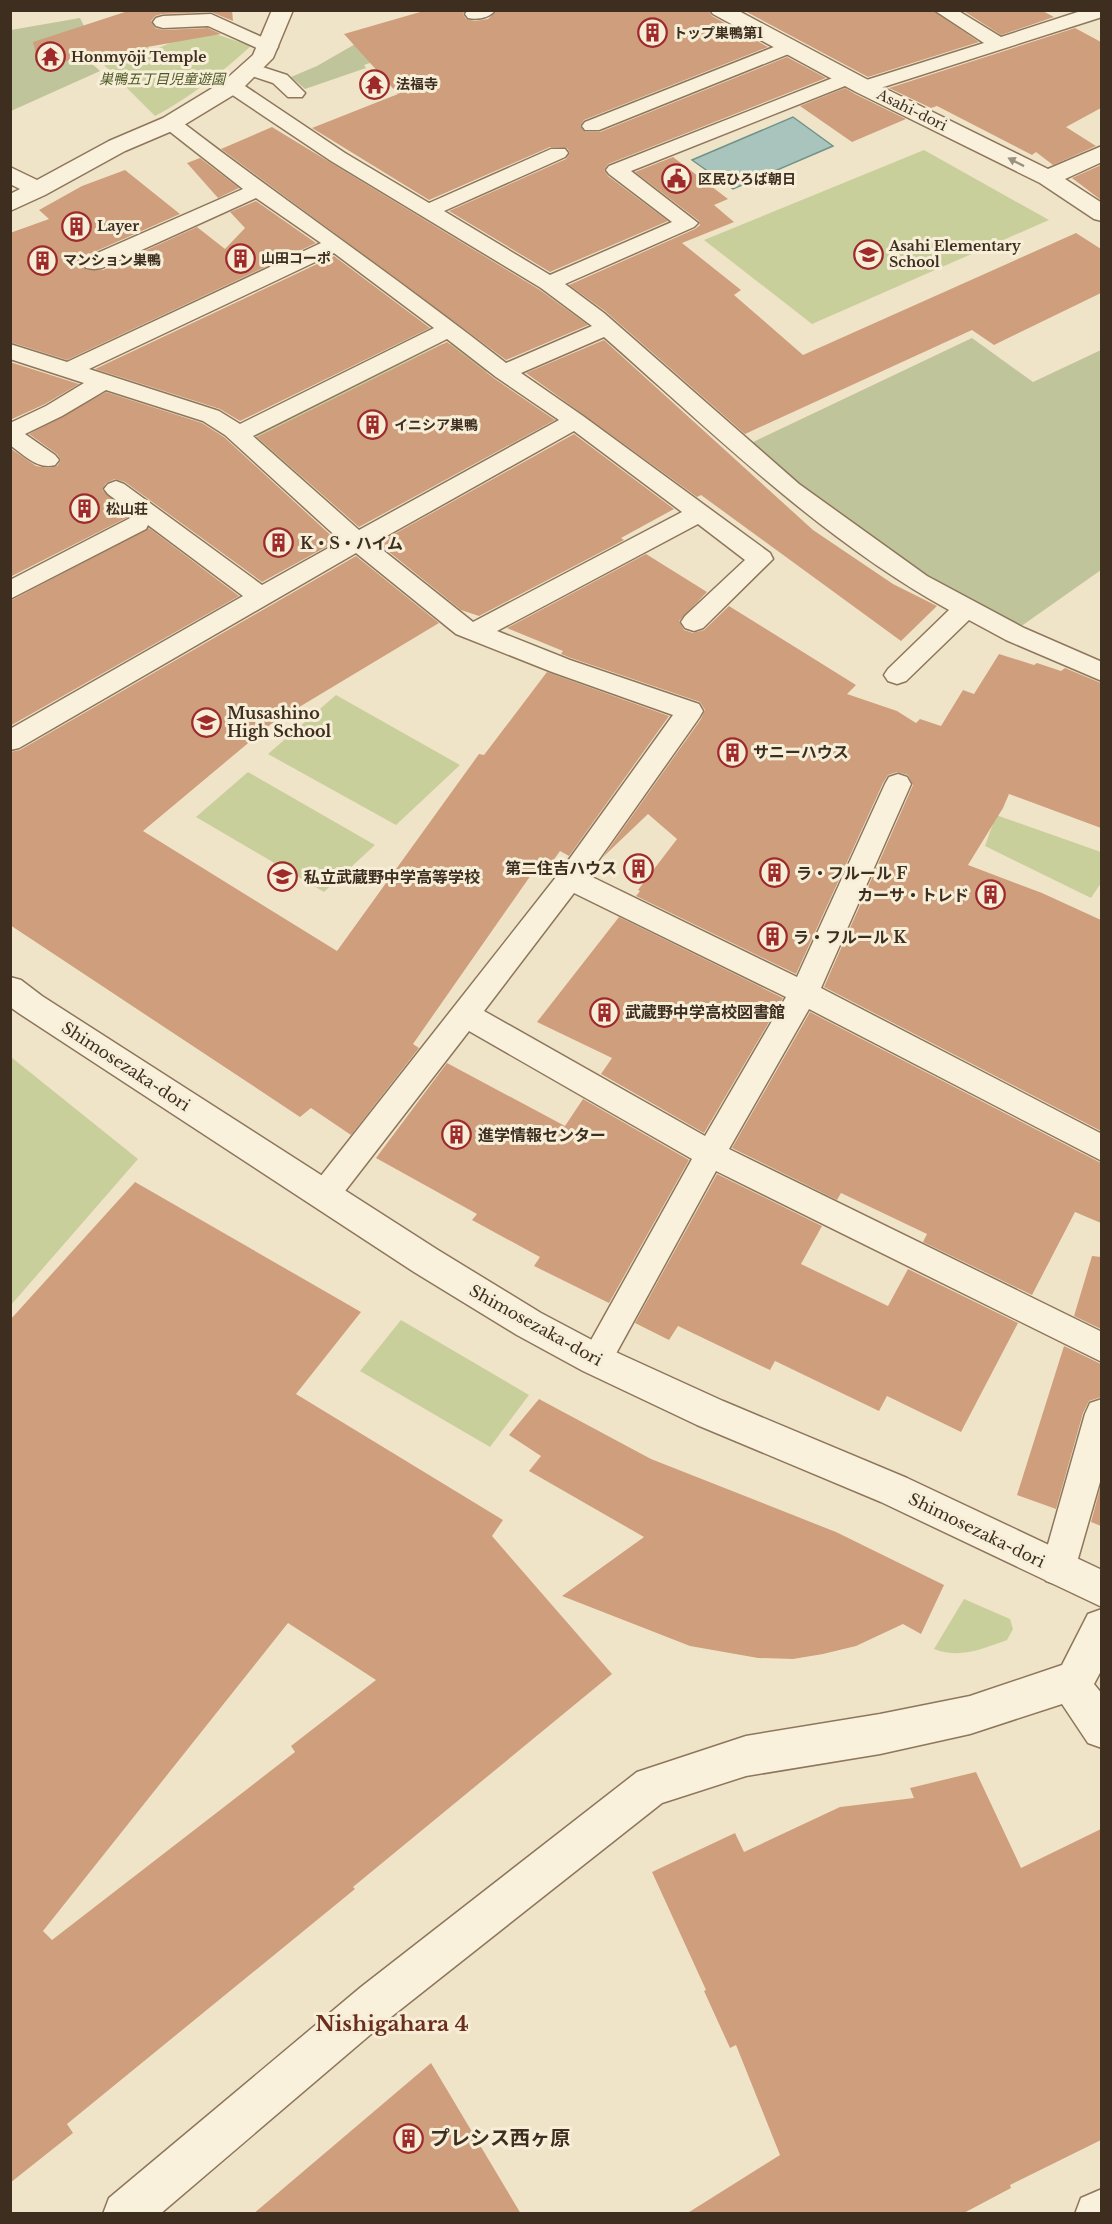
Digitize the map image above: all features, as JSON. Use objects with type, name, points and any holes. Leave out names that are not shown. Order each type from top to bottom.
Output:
[{"type":"street","points":[[10,204],[117,146],[171,123],[232,86],[262,58],[283,10]]},
{"type":"street","name":"Asahi-dori","points":[[727,12],[856,83],[1048,178],[1101,214]]},
{"type":"street","points":[[1048,178],[1101,153]]},
{"type":"street","points":[[10,174],[37,190]]},
{"type":"street","name":"Shimosezaka-dori","points":[[10,989],[31,1005],[426,1261],[529,1324],[596,1360],[710,1413],[894,1490],[1101,1589]]},
{"type":"street","points":[[125,2214],[376,2002],[651,1786],[746,1756],[880,1734],[970,1715],[1070,1682],[1076,1679],[1101,1627]]},
{"type":"street","points":[[1070,1682],[1101,1729]]},
{"type":"street","points":[[1097,2214],[1101,2211]]},
{"type":"lane","points":[[943,10],[998,43]]},
{"type":"lane","points":[[549,283],[687,223],[616,170],[856,83],[1101,11]]},
{"type":"lane","points":[[163,22],[211,20],[268,47]]},
{"type":"lane","points":[[592,126],[789,47]]},
{"type":"lane","points":[[250,69],[280,79],[296,93]]},
{"type":"lane","points":[[232,86],[338,157],[549,283],[606,328],[791,489],[918,582],[1015,634],[1101,672]]},
{"type":"lane","points":[[171,123],[258,190],[336,244],[449,328],[504,372],[575,421],[761,559],[694,621]]},
{"type":"lane","points":[[428,211],[558,153]]},
{"type":"lane","points":[[94,263],[258,190]]},
{"type":"lane","points":[[69,370],[336,244]]},
{"type":"lane","points":[[238,434],[449,328]]},
{"type":"lane","points":[[504,372],[606,328]]},
{"type":"lane","points":[[10,351],[211,416],[238,434],[357,542],[465,628],[561,666],[690,711],[570,879],[324,1195]]},
{"type":"lane","points":[[47,460],[10,433],[54,411],[105,380]]},
{"type":"lane","points":[[10,741],[357,542],[575,421]]},
{"type":"lane","points":[[116,489],[261,597]]},
{"type":"lane","points":[[474,632],[698,514]]},
{"type":"lane","points":[[10,591],[137,523]]},
{"type":"lane","points":[[897,675],[966,608]]},
{"type":"lane","points":[[596,1360],[710,1154],[804,993],[898,784]]},
{"type":"lane","points":[[570,879],[804,993],[1101,1149]]},
{"type":"lane","points":[[466,1015],[710,1154],[1101,1348]]},
{"type":"lane","points":[[1058,1569],[1101,1414]]},
{"type":"green space","name":"Honmyōji Temple","points":[[80,18],[89,36],[70,44],[100,71],[11,111],[11,30]]},
{"type":"green space","name":"巣鴨五丁目児童遊園","points":[[201,29],[251,46],[205,84],[155,116],[91,52],[144,36],[150,52]]},
{"type":"green space","points":[[357,43],[382,59],[364,65],[366,68],[305,89],[291,77],[317,66]]},
{"type":"green space","points":[[924,150],[1049,220],[812,324],[704,240]]},
{"type":"green space","points":[[972,338],[1033,382],[1101,350],[1101,570],[1020,627],[926,577],[807,494],[749,444]]},
{"type":"green space","name":"イニシア巣鴨","points":[[442,344],[456,344],[489,370],[305,480],[256,437],[257,432]]},
{"type":"green space","points":[[336,695],[460,765],[396,825],[268,754]]},
{"type":"green space","points":[[248,772],[375,845],[324,892],[196,817]]},
{"type":"green space","points":[[996,815],[1101,852],[1101,883],[1091,898],[985,846]]},
{"type":"green space","points":[[11,1057],[138,1159],[11,1305]]},
{"type":"green space","points":[[401,1320],[529,1395],[490,1447],[360,1371]]},
{"type":"green space","points":[[964,1599],[1010,1619],[1013,1629],[1007,1640],[962,1653],[934,1649]]},
{"type":"water","points":[[793,117],[833,146],[733,189],[692,160]]},
{"type":"building","points":[[131,10],[232,10],[233,21],[211,12],[162,14],[155,16],[151,21],[155,28],[163,30],[208,28],[221,34],[39,66],[33,42]]},
{"type":"building","points":[[427,10],[465,10],[463,14],[466,19],[475,21],[488,19],[497,10],[708,10],[712,16],[768,47],[584,120],[580,126],[585,132],[600,132],[787,57],[826,78],[608,164],[604,170],[608,176],[668,221],[550,272],[449,211],[566,159],[570,153],[567,148],[550,147],[429,200],[312,128],[398,94],[344,34]]},
{"type":"building","points":[[743,10],[932,10],[979,42],[868,77]]},
{"type":"building","points":[[962,10],[1041,10],[1054,17],[1001,35]]},
{"type":"building","points":[[1075,28],[1101,42],[1101,108],[1066,127],[1096,146],[1053,165],[1036,152],[1032,155],[937,106],[931,108],[889,88]]},
{"type":"building","points":[[845,88],[906,119],[852,142],[800,106]]},
{"type":"building","points":[[272,127],[540,290],[588,325],[506,360],[221,149]]},
{"type":"building","points":[[673,157],[728,199],[714,205],[734,222],[682,243],[741,290],[734,295],[803,355],[1076,233],[1101,249],[1101,293],[994,345],[972,330],[745,434],[605,311],[569,285],[700,225],[699,221],[635,172]]},
{"type":"building","points":[[200,158],[239,188],[218,198],[187,163]]},
{"type":"building","points":[[1101,165],[1101,200],[1072,178]]},
{"type":"building","points":[[125,170],[180,214],[85,256],[81,264],[86,270],[103,270],[197,227],[225,249],[245,228],[230,212],[256,201],[316,243],[67,360],[10,342],[10,233],[49,219],[39,210],[82,186]]},
{"type":"building","points":[[334,256],[430,328],[240,421],[220,409],[95,369]]},
{"type":"building","points":[[604,340],[813,530],[893,584],[937,606],[901,641],[701,495],[697,497],[526,373]]},
{"type":"building","points":[[447,342],[495,379],[555,420],[359,527],[257,437]]},
{"type":"building","points":[[10,362],[79,384],[45,404],[10,420]]},
{"type":"building","points":[[106,392],[202,423],[224,437],[337,541],[262,582],[125,482],[115,479],[106,483],[102,490],[132,515],[10,577],[10,448],[36,466],[49,468],[57,466],[61,460],[57,454],[29,434]]},
{"type":"building","points":[[574,434],[674,509],[621,538],[624,540],[479,616],[461,610],[378,543]]},
{"type":"building","points":[[149,528],[239,596],[10,726],[10,601]]},
{"type":"building","points":[[646,554],[707,592],[679,621],[684,630],[693,633],[704,630],[729,606],[856,685],[847,694],[897,711],[916,723],[920,719],[941,726],[963,690],[974,694],[999,654],[1061,671],[1065,668],[1101,683],[1101,828],[1009,794],[1003,808],[968,865],[1042,893],[1101,920],[1101,1131],[824,987],[913,785],[908,775],[897,772],[888,775],[883,783],[796,974],[636,896],[640,891],[638,890],[677,839],[648,814],[603,857],[701,719],[705,710],[700,702],[571,658],[561,654],[563,651],[507,628]]},
{"type":"building","name":"私立武蔵野中学高等学校","points":[[356,556],[439,623],[271,724],[143,831],[337,951],[479,754],[484,755],[547,672],[669,716],[569,856],[560,851],[548,868],[538,865],[413,1044],[419,1048],[351,1135],[311,1108],[300,1117],[10,925],[10,752],[20,750]]},
{"type":"building","points":[[619,917],[783,998],[704,1133],[601,1074],[612,1058],[537,1022]]},
{"type":"building","points":[[810,1012],[1101,1163],[1101,1223],[1075,1212],[1032,1295],[923,1242],[927,1234],[841,1193],[837,1200],[732,1148]]},
{"type":"building","points":[[447,1063],[565,1126],[583,1099],[689,1160],[609,1303],[534,1266],[540,1257],[472,1220],[477,1214],[376,1158]]},
{"type":"building","points":[[717,1174],[822,1226],[801,1264],[888,1306],[908,1269],[1018,1323],[961,1432],[887,1396],[879,1411],[775,1361],[770,1370],[678,1326],[669,1340],[635,1323]]},
{"type":"building","points":[[135,1182],[361,1312],[296,1394],[503,1520],[492,1536],[612,1674],[353,1887],[355,1889],[67,2124],[73,2133],[10,2183],[10,1320]],"holes":[[[288,1623],[376,1680],[291,1746],[295,1752],[52,1940],[43,1931]]]},
{"type":"building","points":[[1092,1256],[1101,1257],[1101,1329],[1074,1316]]},
{"type":"building","points":[[1064,1346],[1101,1364],[1101,1397],[1089,1401],[1083,1413],[1056,1509],[1017,1495]]},
{"type":"building","points":[[539,1399],[651,1459],[836,1532],[944,1585],[921,1634],[903,1624],[856,1646],[823,1654],[793,1659],[758,1658],[690,1646],[562,1596],[644,1537],[529,1471],[541,1456],[509,1435]]},
{"type":"building","points":[[1101,1485],[1101,1526],[1091,1522]]},
{"type":"building","points":[[976,1772],[1021,1868],[1101,1829],[1101,2140],[1010,2185],[1011,2188],[962,2214],[686,2214],[780,2155],[736,2045],[730,2048],[652,1872],[735,1833],[744,1852],[840,1807],[914,1798],[910,1788]]},
{"type":"building","name":"プレシス西ヶ原","points":[[431,2063],[521,2214],[253,2214]]},
{"type":"place","name":"トップ巣鴨第1","points":[[652,33]]},
{"type":"place","name":"Honmyōji Temple","points":[[50,57]]},
{"type":"place","name":"法福寺","points":[[375,84]]},
{"type":"place","name":"区民ひろば朝日","points":[[677,179]]},
{"type":"place","name":"Layer","points":[[76,226]]},
{"type":"place","name":"Asahi Elementary School","points":[[868,254]]},
{"type":"place","name":"山田コーポ","points":[[240,258]]},
{"type":"place","name":"マンション巣鴨","points":[[42,260]]},
{"type":"place","name":"イニシア巣鴨","points":[[373,425]]},
{"type":"place","name":"松山荘","points":[[85,509]]},
{"type":"place","name":"K・S・ハイム","points":[[279,543]]},
{"type":"place","name":"Musashino High School","points":[[206,722]]},
{"type":"place","name":"サニーハウス","points":[[732,752]]},
{"type":"place","name":"第二住吉ハウス","points":[[638,868]]},
{"type":"place","name":"ラ・フルール F","points":[[775,873]]},
{"type":"place","name":"私立武蔵野中学高等学校","points":[[283,877]]},
{"type":"place","name":"カーサ・トレド","points":[[990,895]]},
{"type":"place","name":"ラ・フルール K","points":[[772,937]]},
{"type":"place","name":"武蔵野中学高校図書館","points":[[604,1012]]},
{"type":"place","name":"進学情報センター","points":[[457,1135]]},
{"type":"place","name":"プレシス西ヶ原","points":[[409,2138]]},
{"type":"district","name":"Nishigahara 4","points":[[392,2024]]}]
